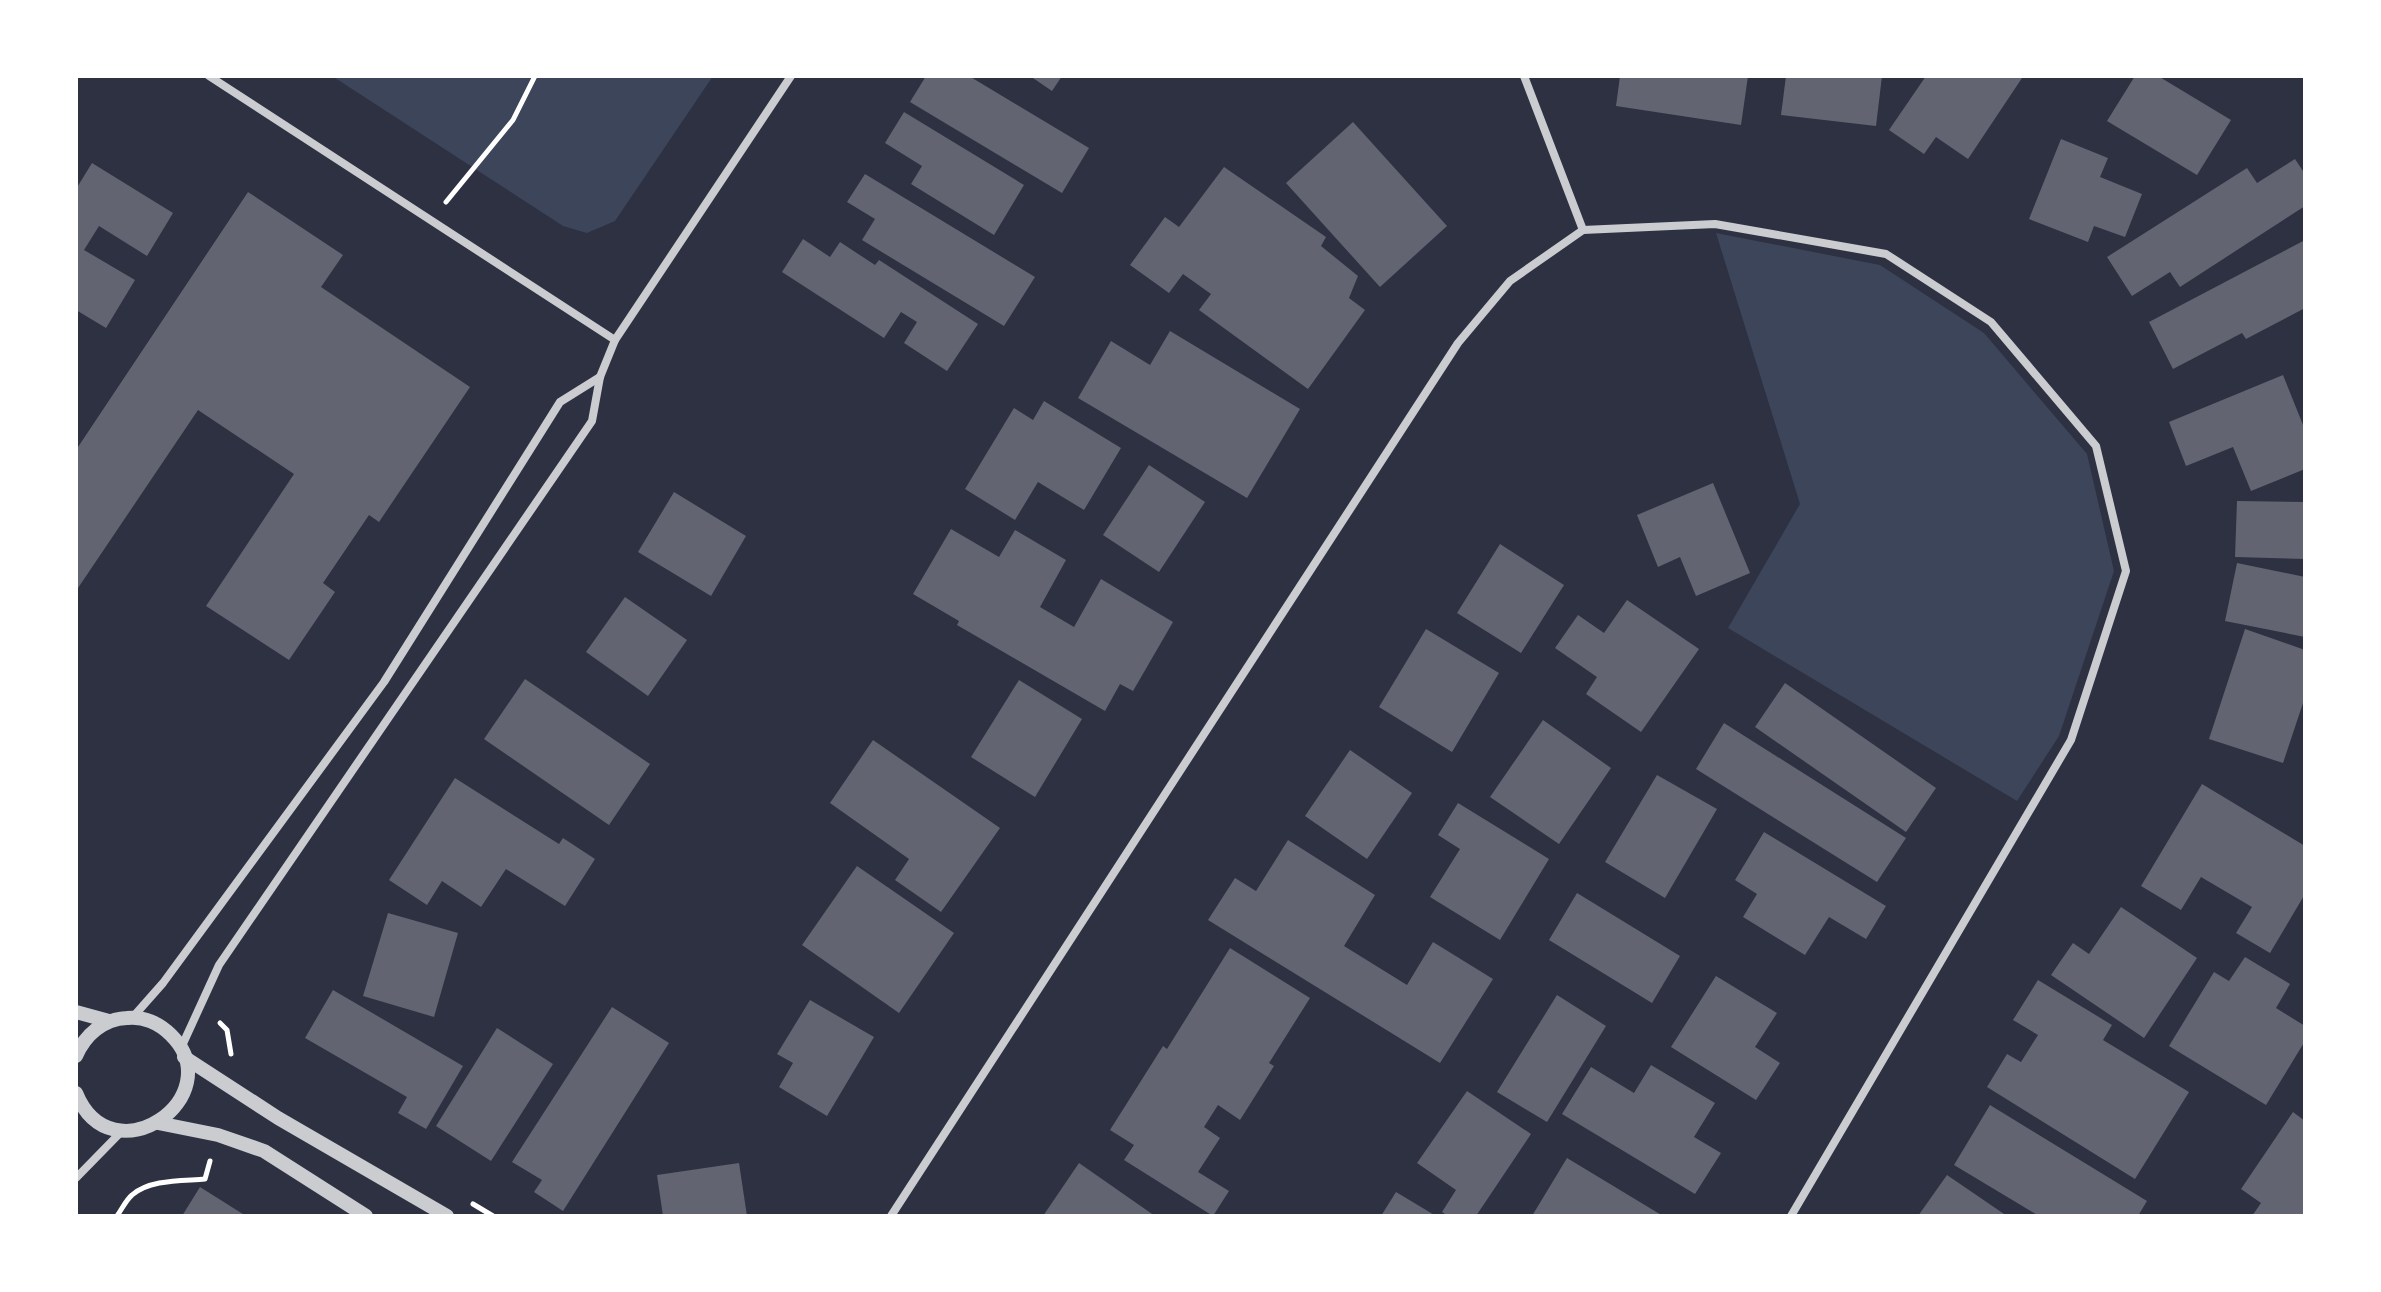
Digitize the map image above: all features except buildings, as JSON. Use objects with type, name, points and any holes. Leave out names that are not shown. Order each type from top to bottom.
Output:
[{"type":"street","points":[[209,76],[615,340]]},
{"type":"street","points":[[76,1093],[83,1107],[96,1120],[122,1130],[141,1130],[158,1123],[173,1111],[183,1095],[186,1076],[182,1052],[219,965],[592,421],[600,377],[615,340],[791,76]]},
{"type":"street","points":[[1524,76],[1583,230]]},
{"type":"street","points":[[891,1216],[1458,343],[1510,281],[1583,230],[1715,224],[1886,254],[1991,322],[2096,446],[2126,571],[2071,740],[1791,1216]]},
{"type":"street","points":[[133,1017],[163,983],[384,682],[560,402],[600,377]]},
{"type":"street","points":[[76,1012],[109,1021],[142,1018],[161,1027],[182,1052],[278,1118],[447,1216]]},
{"type":"street","points":[[76,1056],[89,1036],[109,1021]]},
{"type":"street","points":[[158,1123],[218,1135],[264,1151],[366,1216]]},
{"type":"street","points":[[76,1178],[122,1130]]},
{"type":"path","points":[[432,220],[513,120],[535,76]]},
{"type":"shaded area","points":[[332,76],[713,76],[615,221],[587,233],[563,226]]},
{"type":"shaded area","points":[[1716,233],[1880,265],[1984,333],[2087,454],[2114,571],[2059,736],[2017,801],[1728,628],[1800,504]]}]
